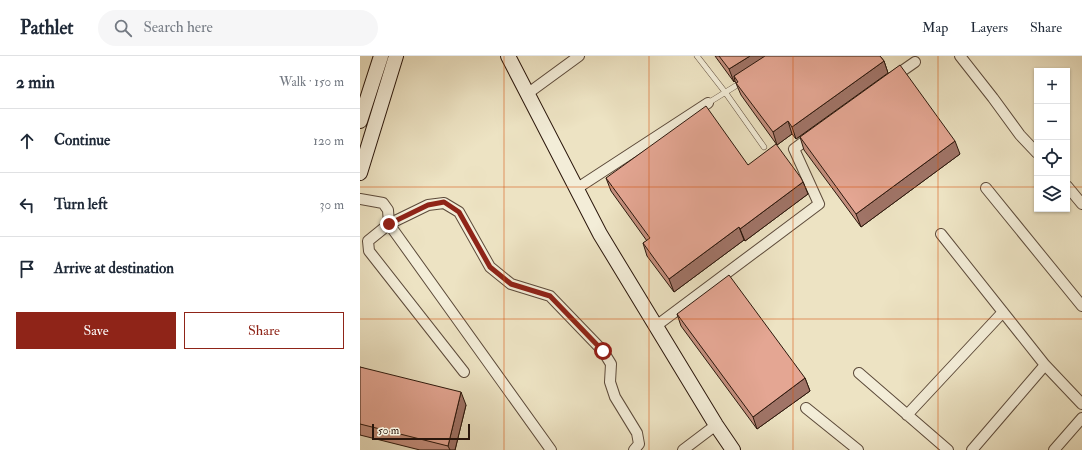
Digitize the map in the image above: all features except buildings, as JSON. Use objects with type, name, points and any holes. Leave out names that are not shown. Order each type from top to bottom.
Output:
[{"type":"street","points":[[360,121],[381,56]]},
{"type":"street","points":[[360,173],[396,56]]},
{"type":"street","points":[[508,56],[600,234],[716,425],[733,450]]},
{"type":"street","points":[[528,94],[579,56]]},
{"type":"street","points":[[960,56],[1020,135],[1034,150]]},
{"type":"street","points":[[883,85],[915,62]]},
{"type":"street","points":[[576,189],[708,103]]},
{"type":"street","points":[[656,326],[819,204],[794,149],[819,131]]},
{"type":"street","points":[[986,188],[1082,306]]},
{"type":"street","points":[[1070,190],[1082,204]]},
{"type":"street","points":[[360,199],[383,203],[388,210],[389,224],[551,450]]},
{"type":"street","points":[[464,372],[369,250],[368,240],[389,224],[428,205],[444,202],[459,212],[490,267],[511,284],[550,296],[603,351],[611,364],[610,382],[615,397],[637,433],[640,444],[634,450]]},
{"type":"street","points":[[940,234],[1045,365],[1082,404]]},
{"type":"street","points":[[907,414],[1003,312]]},
{"type":"street","points":[[972,450],[1045,365]]},
{"type":"street","points":[[859,373],[948,450]]},
{"type":"street","points":[[806,408],[858,450]]},
{"type":"street","points":[[1054,450],[1082,418]]},
{"type":"street","points":[[683,450],[716,425]]},
{"type":"lane","points":[[697,56],[725,92],[764,147]]},
{"type":"lane","points":[[708,103],[744,80]]},
{"type":"route","points":[[389,224],[428,205],[444,202],[459,212],[490,267],[511,284],[550,296],[603,351]]}]
